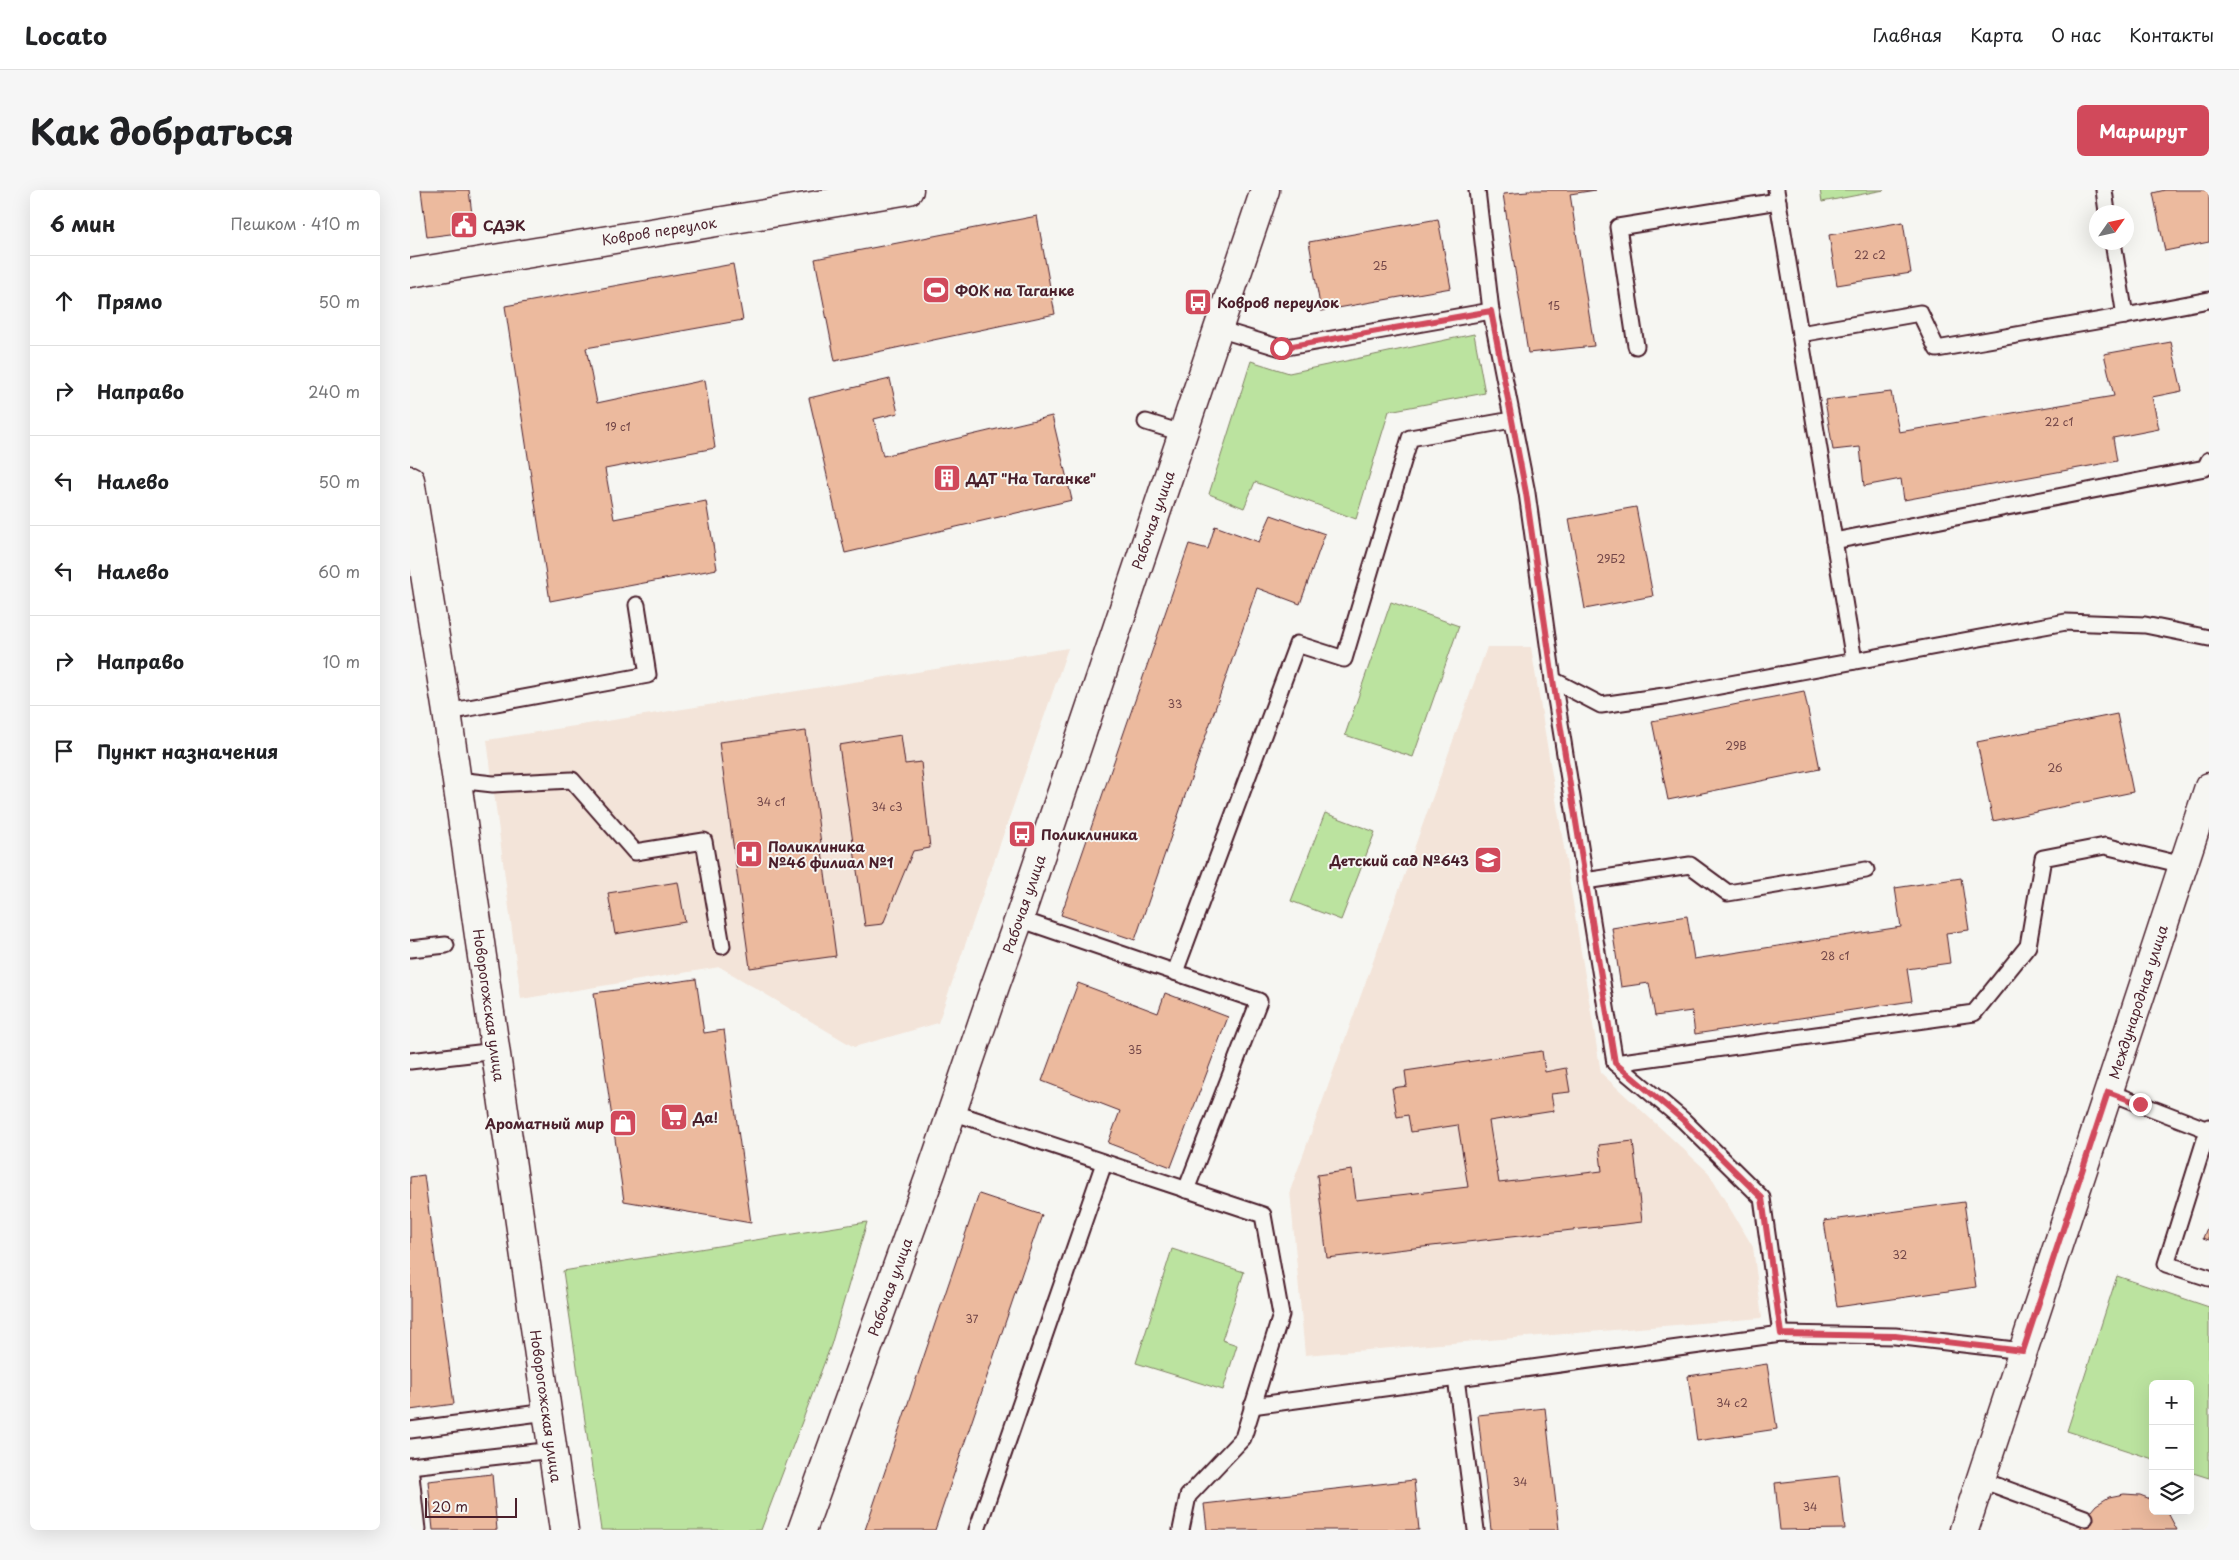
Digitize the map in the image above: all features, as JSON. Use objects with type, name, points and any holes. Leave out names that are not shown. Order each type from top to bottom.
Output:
[{"type":"street","name":"Ковров переулок","points":[[410,272],[909,190]]},
{"type":"street","name":"Рабочая улица","points":[[802,1530],[1020,920],[1265,190]]},
{"type":"street","name":"Новорогожская улица","points":[[410,480],[457,780],[564,1530]]},
{"type":"street","name":"Международная улица","points":[[1964,1530],[2209,787]]},
{"type":"lane","points":[[1477,190],[1491,311],[1526,493],[1553,680],[1615,1063],[1683,1120],[1762,1198],[1781,1334]]},
{"type":"lane","points":[[2104,190],[2106,205]]},
{"type":"lane","points":[[1636,346],[1618,227],[1777,196],[1854,661]]},
{"type":"lane","points":[[2114,250],[2125,316]]},
{"type":"lane","points":[[1800,334],[1920,313],[1937,350],[2209,300]]},
{"type":"lane","points":[[1218,328],[1281,348],[1491,311]]},
{"type":"lane","points":[[1175,972],[1297,644],[1344,659],[1410,438],[1512,420]]},
{"type":"lane","points":[[1146,422],[1182,433]]},
{"type":"lane","points":[[1834,541],[2205,468],[2209,460]]},
{"type":"lane","points":[[447,712],[648,675],[637,605]]},
{"type":"lane","points":[[1553,680],[1601,705],[1671,695],[2066,622],[2145,625],[2209,638]]},
{"type":"lane","points":[[457,780],[493,784],[572,780],[635,852],[704,842],[722,946]]},
{"type":"lane","points":[[1615,1063],[1974,1013],[2028,946],[2043,858],[2105,846],[2183,865]]},
{"type":"lane","points":[[1585,881],[1690,865],[1728,893],[1866,870]]},
{"type":"lane","points":[[1020,920],[1259,1001],[1186,1190]]},
{"type":"lane","points":[[410,950],[446,945]]},
{"type":"lane","points":[[410,1061],[496,1051]]},
{"type":"lane","points":[[2108,1092],[2208,1128],[2166,1264],[2209,1278]]},
{"type":"lane","points":[[952,1112],[1263,1215],[1281,1314],[1243,1438],[1188,1496],[1181,1530]]},
{"type":"lane","points":[[977,1530],[1104,1163]]},
{"type":"lane","points":[[1252,1406],[1781,1334],[1895,1336],[2023,1351]]},
{"type":"lane","points":[[1456,1378],[1476,1530]]},
{"type":"lane","points":[[410,1430],[547,1412]]},
{"type":"lane","points":[[418,1530],[410,1466],[553,1450]]},
{"type":"lane","points":[[1981,1480],[2086,1518]]},
{"type":"shaded area","name":"Детский сад №643","points":[[1487,647],[1531,647],[1601,1073],[1708,1172],[1753,1247],[1762,1318],[1305,1355],[1290,1191]]},
{"type":"shaded area","name":"Поликлиника №46 филиал №1","points":[[1068,648],[938,1023],[854,1047],[720,967],[521,999],[487,740]]},
{"type":"green space","points":[[1820,190],[1884,190],[1822,202]]},
{"type":"green space","points":[[1474,334],[1485,393],[1389,411],[1356,519],[1255,482],[1244,508],[1209,494],[1251,361],[1289,373]]},
{"type":"green space","points":[[1391,602],[1459,626],[1413,757],[1345,735]]},
{"type":"green space","points":[[1325,813],[1375,832],[1341,920],[1291,901]]},
{"type":"green space","points":[[867,1222],[831,1345],[761,1530],[601,1530],[563,1271]]},
{"type":"green space","points":[[1172,1249],[1244,1272],[1222,1340],[1237,1345],[1223,1390],[1136,1363]]},
{"type":"green space","points":[[2117,1276],[2209,1307],[2209,1478],[2194,1473],[2194,1380],[2149,1380],[2149,1458],[2067,1431]]},
{"type":"building","points":[[421,190],[469,190],[474,231],[427,237]]},
{"type":"building","points":[[1527,190],[1596,190],[1570,194],[1594,346],[1528,353],[1503,194],[1528,192]]},
{"type":"building","points":[[2165,190],[2209,190],[2209,242],[2165,251],[2153,193]]},
{"type":"building","name":"ФОК на Таганке","points":[[1037,216],[1055,314],[835,361],[815,259]]},
{"type":"building","points":[[1438,219],[1451,288],[1321,311],[1309,242]]},
{"type":"building","points":[[1903,222],[1911,273],[1837,285],[1829,235]]},
{"type":"building","points":[[733,264],[743,320],[586,348],[597,403],[705,380],[715,448],[605,469],[614,519],[706,501],[717,569],[550,601],[505,306]]},
{"type":"building","points":[[2171,342],[2182,391],[2152,397],[2159,429],[2113,438],[2117,461],[1904,500],[1901,479],[1864,486],[1860,447],[1833,450],[1825,400],[1891,392],[1899,432],[2114,396],[2104,354]]},
{"type":"building","name":"ДДТ \"На Таганке\"","points":[[890,379],[898,413],[874,419],[883,456],[1052,416],[1072,500],[845,553],[809,398]]},
{"type":"building","points":[[1636,507],[1653,596],[1585,609],[1569,519]]},
{"type":"building","points":[[1271,515],[1325,534],[1300,604],[1257,588],[1135,940],[1061,915],[1189,544],[1208,549],[1215,526],[1259,542]]},
{"type":"building","points":[[1804,691],[1820,769],[1668,800],[1652,721]]},
{"type":"building","points":[[2117,714],[2133,792],[1993,821],[1977,742]]},
{"type":"building","points":[[806,731],[836,956],[750,968],[719,742]]},
{"type":"building","points":[[901,735],[905,764],[921,762],[930,848],[913,851],[883,924],[865,926],[839,745]]},
{"type":"building","points":[[1961,878],[1969,930],[1946,933],[1950,963],[1907,969],[1912,1001],[1695,1034],[1692,1011],[1655,1016],[1649,983],[1621,987],[1612,928],[1687,916],[1694,959],[1901,927],[1895,888]]},
{"type":"building","points":[[678,882],[685,922],[615,934],[608,893]]},
{"type":"building","name":"Да!","points":[[696,979],[704,1033],[724,1030],[751,1223],[624,1201],[594,993]]},
{"type":"building","points":[[1078,983],[1158,1013],[1165,993],[1228,1017],[1171,1167],[1108,1143],[1120,1111],[1042,1081]]},
{"type":"building","points":[[1542,1051],[1545,1072],[1566,1068],[1570,1092],[1551,1094],[1554,1111],[1489,1121],[1499,1183],[1602,1171],[1599,1145],[1633,1141],[1642,1222],[1327,1258],[1317,1175],[1352,1170],[1356,1200],[1468,1187],[1458,1125],[1411,1132],[1408,1115],[1397,1117],[1392,1088],[1407,1086],[1405,1071]]},
{"type":"building","points":[[424,1175],[454,1404],[410,1410],[410,1177]]},
{"type":"building","points":[[979,1194],[1042,1215],[935,1530],[865,1530]]},
{"type":"building","points":[[1964,1202],[1976,1287],[1837,1307],[1824,1221]]},
{"type":"building","points":[[2209,1223],[2209,1240],[2203,1238]]},
{"type":"building","points":[[1767,1364],[1777,1429],[1697,1441],[1688,1376]]},
{"type":"building","points":[[1545,1408],[1559,1530],[1491,1530],[1478,1415]]},
{"type":"building","points":[[492,1474],[497,1530],[433,1530],[428,1481]]},
{"type":"building","points":[[1839,1476],[1845,1529],[1780,1530],[1775,1483]]},
{"type":"building","points":[[1414,1480],[1419,1530],[1207,1530],[1204,1504]]},
{"type":"building","points":[[2124,1494],[2140,1495],[2149,1498],[2149,1515],[2169,1515],[2177,1530],[2080,1530],[2085,1518],[2096,1505],[2109,1497]]},
{"type":"place","name":"СДЭК","points":[[464,225]]},
{"type":"place","name":"ФОК на Таганке","points":[[936,290]]},
{"type":"place","name":"Ковров переулок","points":[[1198,302]]},
{"type":"place","name":"ДДТ \"На Таганке\"","points":[[947,478]]},
{"type":"place","name":"Поликлиника","points":[[1022,834]]},
{"type":"place","name":"Поликлиника №46 филиал №1","points":[[749,854]]},
{"type":"place","name":"Детский сад №643","points":[[1488,860]]},
{"type":"place","name":"Да!","points":[[674,1117]]},
{"type":"place","name":"Ароматный мир","points":[[623,1123]]},
{"type":"route","points":[[1281,348],[1491,311],[1526,493],[1572,804],[1615,1063],[1683,1120],[1762,1198],[1781,1334],[1895,1336],[2023,1351],[2108,1092],[2140,1104]]}]
